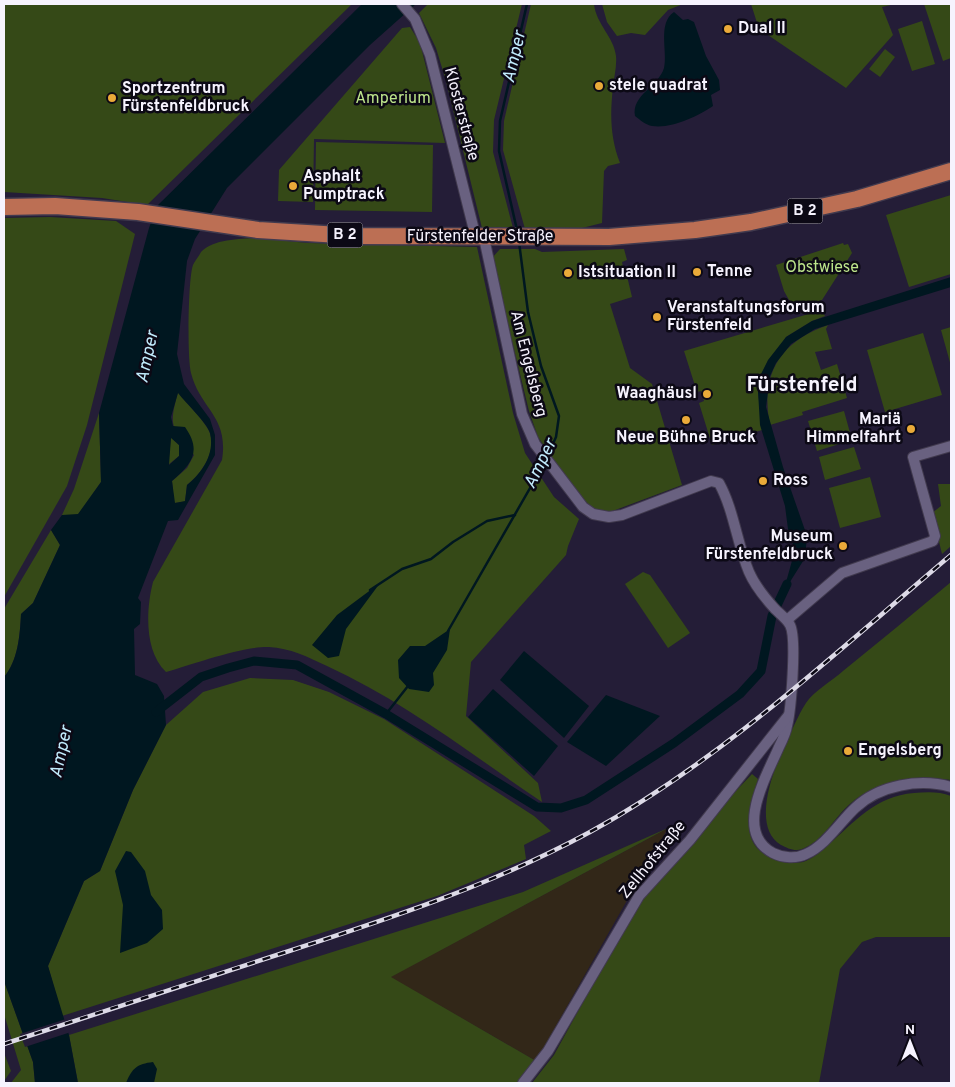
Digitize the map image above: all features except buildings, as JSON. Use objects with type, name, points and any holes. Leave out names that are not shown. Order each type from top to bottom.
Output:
[{"type":"main road","name":"Fürstenfelder Straße","points":[[4,207],[55,206],[147,213],[258,230],[356,236],[480,238],[609,237],[718,228],[843,203],[951,171]]},
{"type":"street","name":"Klosterstraße","points":[[402,4],[410,13],[430,55],[480,238]]},
{"type":"street","name":"Am Engelsberg","points":[[480,238],[522,414],[535,444],[556,474],[583,507],[592,514],[609,517],[622,515],[711,481],[719,483],[749,573],[763,596],[792,628],[795,648],[787,728],[757,800],[754,813],[758,835],[772,852],[792,857],[808,854],[866,799],[892,788],[919,784],[951,787]]},
{"type":"street","points":[[780,613],[842,573],[933,541],[935,536],[913,457],[951,446]]},
{"type":"street","name":"Zellhofstraße","points":[[523,1083],[548,1051],[639,896],[690,840],[789,716]]},
{"type":"shaded area","points":[[668,828],[536,1061],[390,977]]},
{"type":"green space","points":[[4,4],[352,4],[147,205],[102,198],[4,192]]},
{"type":"green space","points":[[428,4],[522,4],[494,120],[493,152],[513,228],[482,228],[446,81],[436,48],[419,13]]},
{"type":"green space","points":[[531,4],[594,4],[598,18],[615,49],[616,64],[611,116],[614,144],[620,163],[608,166],[604,171],[602,223],[578,229],[525,229],[503,150],[504,121]]},
{"type":"green space","points":[[602,4],[683,4],[668,10],[645,35],[631,33],[617,36],[607,22]]},
{"type":"green space","points":[[751,4],[895,4],[882,7],[893,35],[846,88],[759,29]]},
{"type":"green space","points":[[924,4],[951,4],[951,58],[943,61]]},
{"type":"green space","points":[[922,21],[935,64],[912,71],[898,29]]},
{"type":"green space","name":"Amperium","points":[[410,27],[420,43],[445,143],[314,139],[313,202],[278,201],[279,170],[402,28]]},
{"type":"green space","points":[[885,49],[895,57],[880,77],[869,69]]},
{"type":"green space","points":[[316,142],[433,145],[432,212],[315,210]]},
{"type":"green space","points":[[951,195],[951,274],[909,287],[886,215]]},
{"type":"green space","points":[[50,217],[116,221],[135,234],[87,425],[67,486],[4,597],[4,218]]},
{"type":"green space","points":[[256,238],[308,243],[477,247],[513,413],[525,453],[554,497],[579,519],[566,555],[471,662],[466,716],[538,783],[542,802],[383,695],[299,654],[284,649],[258,647],[232,652],[166,672],[159,663],[150,641],[148,617],[153,582],[222,460],[223,445],[218,423],[195,385],[191,373],[189,301],[191,273],[193,265],[201,252],[212,244],[227,240]]},
{"type":"green space","name":"Obstwiese","points":[[843,243],[844,245],[848,244],[852,253],[822,300],[799,307],[789,300],[784,291],[776,265]]},
{"type":"green space","points":[[500,249],[535,249],[542,252],[624,249],[627,260],[622,262],[623,267],[615,270],[618,279],[627,276],[632,297],[610,304],[630,368],[652,384],[682,485],[610,512],[594,509],[576,493],[538,437],[529,411],[492,258]]},
{"type":"green space","points":[[822,310],[825,316],[812,321],[786,337],[758,391],[762,430],[712,445],[699,403],[704,401],[701,391],[697,392],[684,351]]},
{"type":"green space","points":[[828,325],[826,329],[832,349],[815,352],[821,370],[837,364],[847,398],[802,412],[803,415],[770,425],[768,391],[771,376],[777,363],[785,351],[797,341],[811,332]]},
{"type":"green space","points":[[951,327],[951,366],[941,330]]},
{"type":"green space","points":[[923,333],[942,395],[885,412],[867,350]]},
{"type":"green space","points":[[178,392],[207,427],[211,446],[207,461],[198,475],[187,485],[185,502],[174,503],[172,481],[187,468],[194,455],[174,426],[173,413]]},
{"type":"green space","points":[[844,411],[852,440],[817,451],[808,421]]},
{"type":"green space","points":[[99,413],[101,482],[78,515],[62,515],[74,489]]},
{"type":"green space","points":[[171,437],[179,445],[179,456],[168,465]]},
{"type":"green space","points":[[854,447],[861,469],[825,480],[819,457]]},
{"type":"green space","points":[[870,477],[881,517],[840,528],[829,488]]},
{"type":"green space","points":[[938,484],[951,484],[951,546],[942,554],[932,513],[941,506]]},
{"type":"green space","points":[[51,530],[60,545],[33,603],[21,614],[19,639],[15,656],[9,671],[4,677],[4,609]]},
{"type":"green space","points":[[643,572],[650,575],[690,633],[668,648],[625,584]]},
{"type":"green space","points":[[951,582],[951,780],[925,778],[886,784],[873,789],[851,803],[823,835],[810,845],[797,850],[781,845],[772,837],[767,825],[767,798],[779,757],[806,703],[818,690],[839,675]]},
{"type":"green space","points":[[250,678],[293,680],[329,692],[384,719],[534,816],[551,831],[524,845],[526,859],[437,896],[62,1016],[48,966],[84,881],[100,871],[133,790],[166,725],[203,692]]},
{"type":"green space","points":[[752,774],[758,779],[749,825],[755,846],[763,853],[776,859],[797,863],[813,857],[866,811],[888,799],[900,795],[923,792],[951,796],[951,937],[876,937],[862,942],[840,969],[819,1083],[532,1083],[554,1055],[637,904],[714,814]]},
{"type":"green space","points":[[668,828],[391,977],[536,1061],[518,1083],[78,1083],[69,1035],[523,892]]},
{"type":"green space","points":[[4,981],[33,1062],[35,1083],[11,1083],[21,1070],[4,1014]]},
{"type":"green space","points":[[4,1053],[11,1071],[4,1081]]},
{"type":"water","points":[[362,4],[416,4],[370,45],[227,188],[195,239],[187,261],[177,354],[184,384],[210,419],[215,435],[215,455],[178,520],[168,521],[138,598],[141,602],[140,624],[134,629],[135,675],[157,684],[164,696],[166,725],[133,790],[100,871],[84,881],[48,966],[69,1035],[78,1083],[35,1083],[33,1062],[4,981],[4,677],[9,671],[15,656],[19,639],[21,614],[33,603],[60,545],[51,530],[62,515],[78,514],[101,482],[99,413],[149,228],[157,206]],"holes":[[[178,393],[205,424],[210,433],[211,448],[202,469],[187,485],[185,501],[175,503],[172,481],[185,469],[194,450],[193,443],[185,427],[173,426],[171,417]],[[171,438],[179,445],[179,456],[169,465]]]},
{"type":"water","points":[[674,12],[683,20],[688,19],[694,22],[706,56],[719,80],[720,90],[711,95],[713,106],[700,114],[668,126],[652,126],[635,116],[635,109],[641,96],[657,80],[664,68],[664,30],[669,17]]},
{"type":"water","points":[[951,277],[951,287],[815,329],[791,344],[776,363],[770,376],[766,407],[783,467],[807,536],[805,558],[783,593],[795,550],[788,529],[785,506],[760,425],[758,391],[761,374],[768,360],[786,337],[812,321]]},
{"type":"water","points":[[380,583],[346,629],[339,656],[328,658],[312,645],[337,615]]},
{"type":"water","points":[[450,629],[447,650],[433,673],[434,685],[429,692],[409,689],[399,678],[398,660],[410,646],[425,646]]},
{"type":"water","points":[[524,651],[589,706],[564,738],[500,680]]},
{"type":"water","points":[[493,689],[558,746],[534,776],[468,717]]},
{"type":"water","points":[[606,695],[660,716],[606,766],[567,742]]},
{"type":"water","points":[[126,851],[131,852],[145,871],[151,895],[162,910],[163,929],[147,943],[120,953],[123,905],[115,871]]},
{"type":"water","points":[[153,1062],[157,1069],[154,1083],[126,1083],[130,1074],[136,1068]]},
{"type":"pier","points":[[66,1019],[71,1032],[25,1047],[20,1034]]},
{"type":"waterway","name":"Amper","points":[[517,230],[499,151],[500,121],[527,4]]},
{"type":"waterway","name":"Amper","points":[[519,242],[528,312],[541,366],[559,416],[556,437],[548,455]]},
{"type":"waterway","name":"Amper","points":[[448,631],[545,462]]},
{"type":"waterway","points":[[370,590],[402,569],[431,559],[453,542],[487,521],[515,515]]},
{"type":"waterway","name":"Amper","points":[[156,712],[201,677],[254,661],[297,665],[386,714],[537,807],[561,808],[586,800],[674,743],[740,694],[761,671],[772,616],[787,584]]},
{"type":"waterway","name":"Amper","points":[[386,714],[408,686]]},
{"type":"railway","points":[[4,1044],[439,900],[553,851],[590,832],[686,772],[732,738],[821,666],[951,555]]},
{"type":"place","name":"Dual II","points":[[728,29]]},
{"type":"place","name":"stele quadrat","points":[[599,86]]},
{"type":"place","name":"Sportzentrum Fürstenfeldbruck","points":[[112,98]]},
{"type":"place","name":"Asphalt Pumptrack","points":[[293,186]]},
{"type":"place","name":"Tenne","points":[[697,272]]},
{"type":"place","name":"Istsituation II","points":[[568,273]]},
{"type":"place","name":"Veranstaltungsforum Fürstenfeld","points":[[657,317]]},
{"type":"place","name":"Waaghäusl","points":[[707,394]]},
{"type":"place","name":"Neue Bühne Bruck","points":[[686,420]]},
{"type":"place","name":"Mariä Himmelfahrt","points":[[911,429]]},
{"type":"place","name":"Ross","points":[[763,481]]},
{"type":"place","name":"Museum Fürstenfeldbruck","points":[[843,546]]},
{"type":"place","name":"Engelsberg","points":[[848,751]]},
{"type":"district","name":"Fürstenfeld","points":[[802,385]]}]
